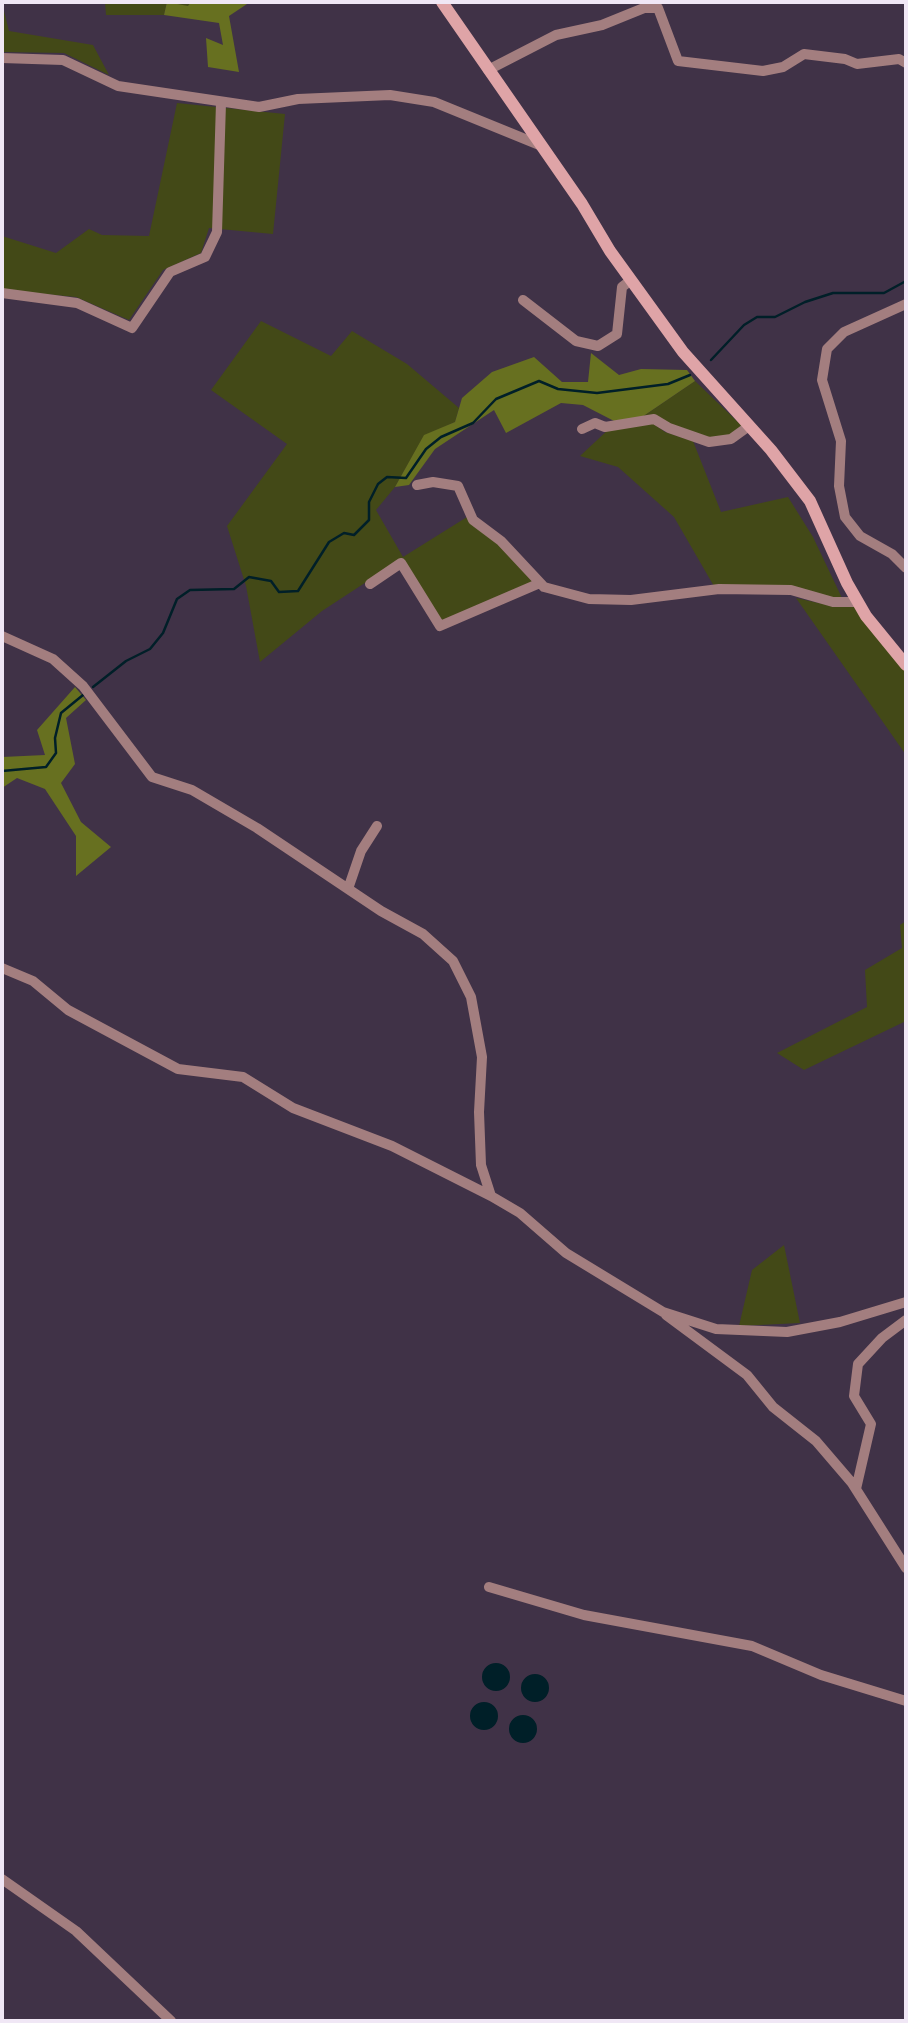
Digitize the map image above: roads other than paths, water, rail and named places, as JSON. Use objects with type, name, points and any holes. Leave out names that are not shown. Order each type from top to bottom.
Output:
[{"type":"street","points":[[443,2],[682,352],[749,426],[810,500],[858,602],[906,664]]},
{"type":"street","points":[[488,70],[556,35],[602,25],[644,8],[658,8],[678,61],[762,71],[783,68],[804,54],[845,59],[857,64],[899,59],[906,63]]},
{"type":"street","points":[[2,58],[63,60],[118,86],[259,107],[298,99],[390,94],[434,102],[542,146]]},
{"type":"street","points":[[2,293],[77,303],[132,328],[170,272],[205,257],[217,232],[220,103]]},
{"type":"street","points":[[523,300],[576,341],[598,346],[617,334],[621,287],[631,280]]},
{"type":"street","points":[[906,304],[844,332],[827,349],[822,380],[841,441],[839,486],[845,517],[860,536],[892,554],[906,568]]},
{"type":"street","points":[[582,429],[595,423],[605,427],[654,419],[669,428],[709,442],[731,439],[749,426]]},
{"type":"street","points":[[417,485],[433,482],[458,486],[473,520],[501,541],[544,587],[590,599],[631,600],[719,589],[791,590],[833,602],[858,602]]},
{"type":"street","points":[[370,584],[401,563],[440,626],[540,583]]},
{"type":"street","points":[[2,636],[53,659],[83,686],[152,777],[192,790],[423,934],[453,961],[471,997],[482,1057],[478,1112],[481,1165],[491,1196]]},
{"type":"street","points":[[348,889],[361,851],[377,826]]},
{"type":"street","points":[[2,968],[33,981],[68,1010],[177,1069],[243,1077],[293,1108],[392,1146],[520,1213],[565,1253],[663,1312],[747,1375],[773,1407],[816,1441],[856,1489],[906,1568]]},
{"type":"street","points":[[663,1312],[716,1329],[787,1332],[840,1322],[906,1302]]},
{"type":"street","points":[[856,1489],[871,1424],[854,1396],[858,1364],[882,1338],[906,1320]]},
{"type":"street","points":[[489,1587],[584,1615],[752,1646],[821,1675],[906,1701]]},
{"type":"street","points":[[2,1879],[76,1931],[171,2021]]},
{"type":"water","points":[[496,1663],[506,1667],[510,1677],[506,1687],[496,1691],[486,1687],[482,1677],[486,1667]]},
{"type":"water","points":[[535,1674],[545,1678],[549,1688],[545,1698],[535,1702],[525,1698],[521,1688],[525,1678]]},
{"type":"water","points":[[484,1702],[494,1706],[498,1716],[494,1726],[484,1730],[474,1726],[470,1716],[474,1706]]},
{"type":"water","points":[[523,1715],[533,1719],[537,1729],[533,1739],[523,1743],[513,1739],[509,1729],[513,1719]]},
{"type":"waterway","points":[[711,360],[744,325],[757,317],[775,317],[805,302],[833,293],[884,293],[906,281]]},
{"type":"waterway","points":[[93,687],[126,661],[150,649],[163,633],[177,599],[190,590],[234,589],[249,577],[271,581],[279,592],[298,591],[329,542],[344,533],[354,535],[369,520],[369,502],[378,484],[387,477],[406,478],[426,449],[441,437],[473,423],[496,399],[539,381],[558,389],[597,393],[668,384],[690,375]]},
{"type":"waterway","points":[[2,771],[46,767],[56,753],[55,738],[61,713],[83,695]]}]
